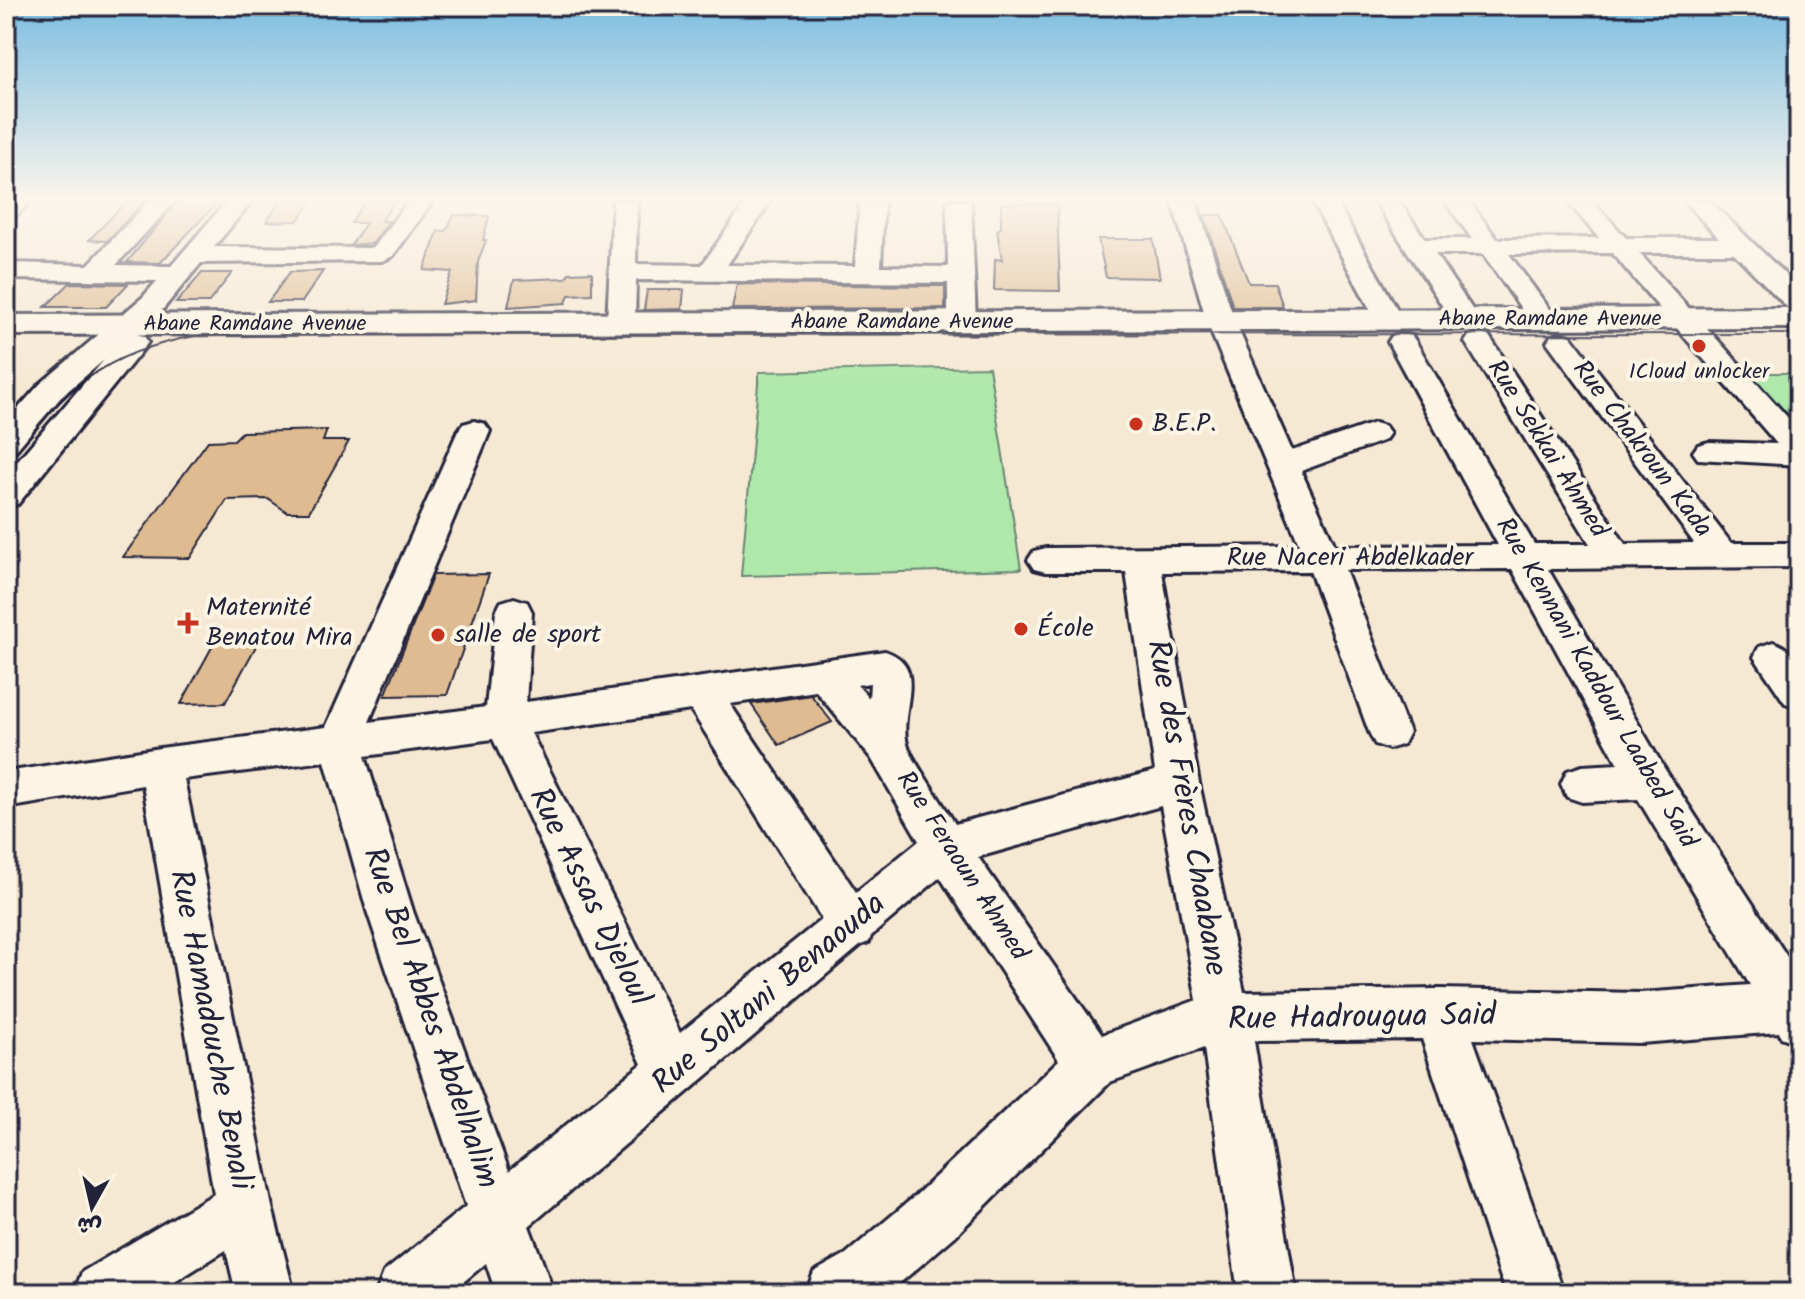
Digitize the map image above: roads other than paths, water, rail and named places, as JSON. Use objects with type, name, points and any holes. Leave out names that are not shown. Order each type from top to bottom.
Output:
[{"type":"main road","name":"Abane Ramdane Avenue","points":[[6,325],[1552,330],[1684,320],[1799,318]]},
{"type":"main road","name":"Abane Ramdane Avenue","points":[[6,340],[133,327],[962,322],[1223,329]]},
{"type":"main road","name":"Abane Ramdane Avenue","points":[[1552,330],[1707,344],[1799,344]]},
{"type":"street","points":[[94,273],[105,262]]},
{"type":"street","points":[[6,496],[133,327],[190,262]]},
{"type":"street","points":[[6,271],[94,273],[257,262]]},
{"type":"street","points":[[621,323],[623,262]]},
{"type":"street","points":[[709,273],[717,262]]},
{"type":"street","points":[[868,274],[869,262]]},
{"type":"street","points":[[961,262],[962,322]]},
{"type":"street","points":[[1199,262],[1223,329],[1323,558],[1389,732]]},
{"type":"street","name":"Rue Kennani Kaddour Laabed Said","points":[[1357,262],[1649,781],[1797,1011]]},
{"type":"street","name":"Rue Sekkai Ahmed","points":[[1427,262],[1615,556]]},
{"type":"street","name":"Rue Chakroun Kada","points":[[1501,262],[1722,556]]},
{"type":"street","points":[[1631,262],[1799,449]]},
{"type":"street","points":[[1756,262],[1799,303]]},
{"type":"street","points":[[623,272],[961,275]]},
{"type":"street","points":[[6,442],[51,390],[133,327]]},
{"type":"street","points":[[340,741],[474,431]]},
{"type":"street","points":[[1283,466],[1374,433]]},
{"type":"street","points":[[1709,452],[1799,455]]},
{"type":"street","name":"Rue Naceri Abdelkader","points":[[1046,560],[1799,555]]},
{"type":"street","name":"Rue des Frères Chaabane","points":[[1142,560],[1178,783],[1225,1017],[1267,1293]]},
{"type":"street","points":[[505,721],[514,612]]},
{"type":"street","points":[[1773,657],[1799,692]]},
{"type":"street","name":"Rue Feraoun Ahmed","points":[[701,693],[824,674],[886,746],[945,846],[1092,1064]]},
{"type":"street","points":[[6,790],[160,765],[701,693],[852,926]]},
{"type":"street","name":"Rue Assas Djeloul","points":[[505,721],[673,1073]]},
{"type":"street","name":"Rue Bel Abbes Abdelhalim","points":[[340,741],[390,911],[525,1293]]},
{"type":"street","name":"Rue Hamadouche Benali","points":[[160,765],[244,1207],[265,1293]]},
{"type":"street","points":[[1582,784],[1649,781]]},
{"type":"street","name":"Rue Soltani Benaouda","points":[[405,1293],[945,846],[1178,783]]},
{"type":"street","name":"Rue Hadrougua Said","points":[[835,1293],[866,1274],[934,1217],[1092,1064],[1170,1033],[1225,1017],[1439,1014],[1641,1018],[1797,1011]]},
{"type":"street","points":[[1439,1014],[1535,1293]]},
{"type":"street","points":[[103,1293],[244,1207]]},
{"type":"tram line","points":[[6,466],[47,415],[88,378],[136,352],[200,335],[1799,334]]},
{"type":"place","name":"ICloud unlocker","points":[[1699,346]]},
{"type":"place","name":"B.E.P.","points":[[1136,424]]},
{"type":"place","name":"Maternité Benatou Mira","points":[[188,623]]},
{"type":"place","name":"École","points":[[1021,629]]},
{"type":"place","name":"salle de sport","points":[[438,635]]}]
